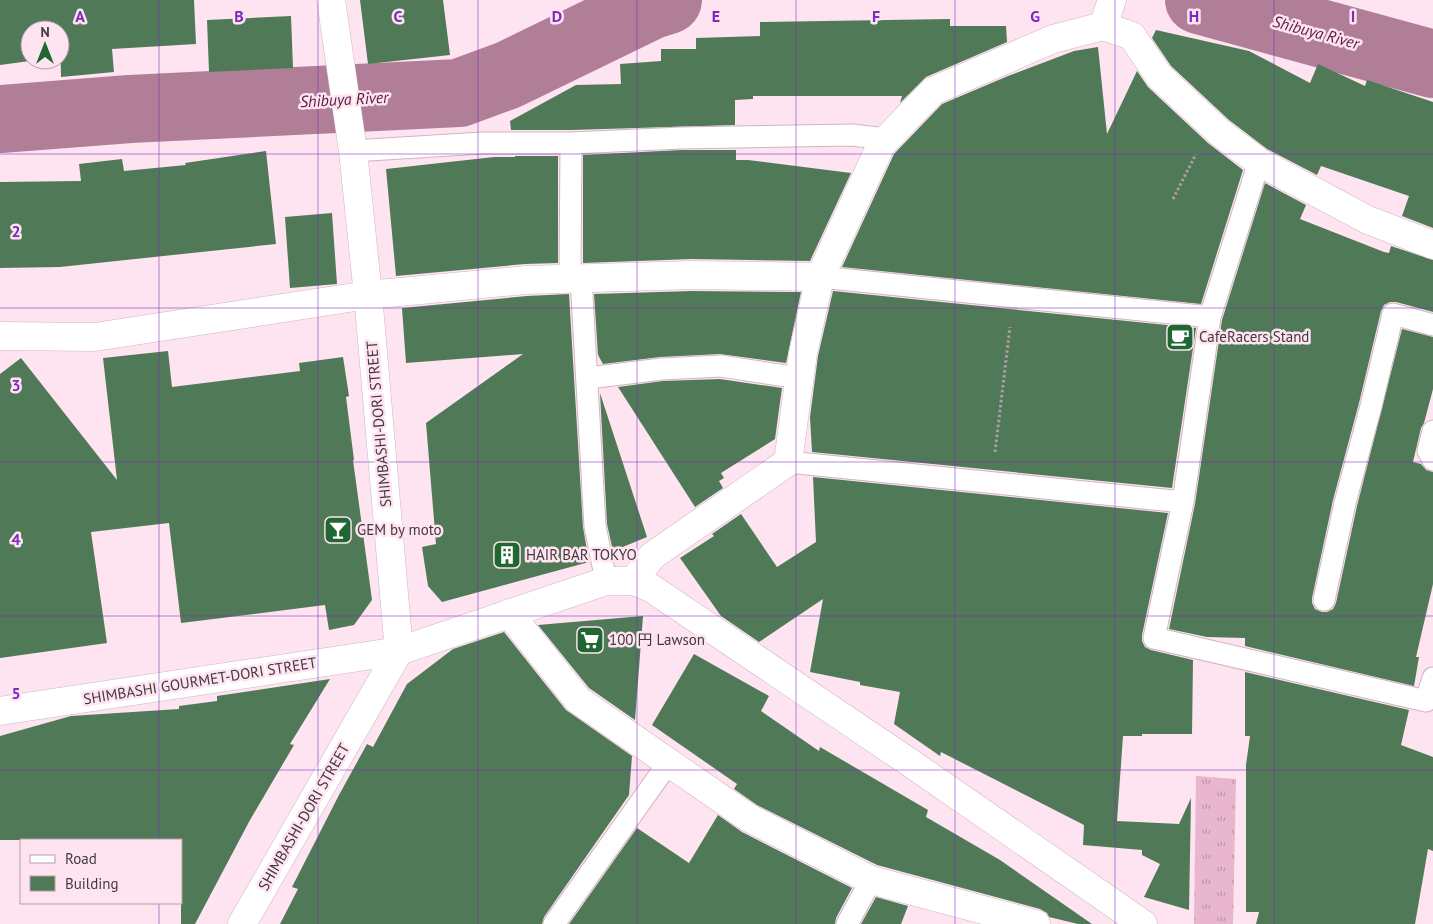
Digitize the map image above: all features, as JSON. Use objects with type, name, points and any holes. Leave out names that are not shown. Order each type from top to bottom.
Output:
[{"type":"street","name":"SHIMBASHI-DORI STREET","points":[[242,924],[399,651],[368,294],[353,152],[331,0]]},
{"type":"street","points":[[1143,924],[909,762],[650,588],[633,581],[652,556],[788,462],[803,353],[820,277],[880,145],[933,91],[1053,39],[1108,11],[1132,36],[1159,76],[1210,124],[1259,162],[1368,220],[1433,245]]},
{"type":"street","points":[[0,336],[95,337],[368,294],[526,280],[692,275],[820,277]]},
{"type":"street","name":"SHIMBASHI GOURMET-DORI STREET","points":[[0,711],[399,651],[606,581],[633,581]]},
{"type":"street","points":[[509,614],[578,700],[749,818],[871,880],[1036,924]]},
{"type":"lane","points":[[353,152],[482,143],[571,143],[681,138],[852,135],[886,139]]},
{"type":"lane","points":[[571,143],[576,278],[588,378],[595,526],[606,581]]},
{"type":"lane","points":[[1259,162],[1210,317],[1183,502],[1154,638],[1426,701],[1433,678]]},
{"type":"lane","points":[[820,277],[1210,317]]},
{"type":"lane","points":[[1324,600],[1345,503],[1393,314],[1433,325]]},
{"type":"lane","points":[[588,378],[662,369],[721,366],[799,378]]},
{"type":"lane","points":[[1433,431],[1428,451],[1433,460]]},
{"type":"lane","points":[[788,462],[1183,502]]},
{"type":"lane","points":[[554,924],[669,762]]},
{"type":"lane","points":[[847,924],[871,880]]},
{"type":"path","points":[[1173,198],[1210,124]]},
{"type":"path","points":[[991,483],[1014,298]]},
{"type":"green space","points":[[1196,776],[1236,779],[1233,924],[1194,924]]},
{"type":"building","points":[[0,0],[194,0],[196,44],[112,49],[114,72],[61,77],[61,70],[70,70],[70,20],[20,20],[20,62],[0,65]]},
{"type":"building","points":[[360,0],[443,0],[450,55],[368,64]]},
{"type":"building","points":[[291,16],[293,68],[209,72],[207,20]]},
{"type":"building","points":[[950,19],[950,26],[1006,26],[1007,42],[926,77],[900,103],[902,96],[753,96],[753,99],[735,100],[735,125],[511,130],[510,121],[576,85],[621,84],[620,64],[661,61],[661,49],[696,49],[696,38],[760,36],[760,22]]},
{"type":"building","points":[[1156,30],[1249,51],[1310,83],[1318,64],[1365,86],[1367,80],[1433,102],[1433,228],[1402,216],[1409,196],[1321,166],[1317,175],[1267,149],[1229,120],[1171,66],[1152,38]]},
{"type":"building","points":[[1098,47],[1107,134],[1137,71],[1148,87],[1208,143],[1243,170],[1201,304],[842,267],[894,154],[942,104],[1074,51]]},
{"type":"building","points":[[681,150],[736,150],[736,160],[851,173],[810,261],[692,259],[583,263],[583,155]]},
{"type":"building","points":[[266,151],[276,244],[60,267],[0,268],[0,182],[81,181],[79,164],[122,159],[124,171],[186,165],[185,163]]},
{"type":"building","points":[[515,156],[558,156],[558,263],[525,264],[396,276],[386,169]]},
{"type":"building","points":[[1265,183],[1306,205],[1300,219],[1384,252],[1389,253],[1391,246],[1433,260],[1433,312],[1396,302],[1384,305],[1381,311],[1333,500],[1312,598],[1315,609],[1322,612],[1333,609],[1336,603],[1357,506],[1402,329],[1433,337],[1433,389],[1413,462],[1421,464],[1426,470],[1433,472],[1433,584],[1416,657],[1419,657],[1414,686],[1245,646],[1245,638],[1207,637],[1169,629],[1195,504],[1222,320]]},
{"type":"building","points":[[332,213],[337,284],[290,288],[285,217]]},
{"type":"building","points":[[692,291],[801,292],[786,363],[720,354],[660,357],[603,364],[598,355],[594,294]]},
{"type":"building","points":[[833,291],[1196,328],[1172,488],[812,452],[810,417],[818,356]]},
{"type":"building","points":[[569,294],[583,527],[589,562],[442,602],[428,586],[422,547],[436,544],[426,423],[523,354],[406,363],[402,308],[527,296]]},
{"type":"building","points":[[168,351],[172,387],[300,371],[299,363],[343,357],[349,396],[346,397],[353,460],[372,600],[354,625],[329,630],[325,605],[181,623],[169,523],[91,532],[107,643],[0,658],[0,374],[21,358],[117,480],[103,358]]},
{"type":"building","points":[[720,379],[782,388],[775,439],[721,473],[724,478],[719,481],[723,488],[695,507],[618,387],[663,381]]},
{"type":"building","points":[[600,393],[647,537],[613,551],[607,524]]},
{"type":"building","points":[[813,477],[1168,513],[1142,641],[1145,647],[1151,650],[1193,660],[1192,734],[1123,736],[1117,821],[1179,824],[1191,798],[1189,910],[1144,897],[1160,864],[1142,855],[1142,850],[1083,845],[1084,825],[941,752],[940,756],[894,724],[900,692],[860,685],[860,682],[810,672],[823,599],[759,642],[721,616],[680,558],[714,536],[712,534],[741,514],[777,567],[816,542]]},
{"type":"building","points":[[643,616],[635,720],[589,688],[538,625]]},
{"type":"building","points":[[504,632],[566,710],[632,756],[629,795],[544,917],[542,924],[280,924],[298,889],[292,887],[339,795],[367,744],[373,747],[407,684],[453,649]]},
{"type":"building","points":[[694,654],[769,696],[761,711],[819,751],[820,747],[928,810],[926,817],[1000,860],[1092,924],[1078,924],[1049,917],[1047,913],[1040,909],[877,865],[757,805],[734,789],[737,784],[652,725]]},
{"type":"building","points":[[1245,672],[1409,710],[1401,745],[1433,757],[1433,851],[1428,849],[1415,924],[1256,924],[1259,912],[1246,912],[1246,765],[1250,736],[1245,736]]},
{"type":"building","points":[[330,679],[290,744],[294,745],[250,820],[195,924],[181,924],[182,839],[0,840],[0,736],[71,716],[179,709],[179,706],[217,701],[217,696]]},
{"type":"building","points":[[718,815],[742,832],[852,888],[836,918],[835,924],[569,924],[637,828],[689,863]]},
{"type":"building","points":[[876,897],[908,906],[901,924],[861,924]]},
{"type":"waterway","name":"Shibuya River","points":[[0,119],[130,109],[459,93],[508,75],[652,5],[668,0]]},
{"type":"waterway","name":"Shibuya River","points":[[1199,0],[1433,64]]},
{"type":"place","name":"CafeRacers Stand","points":[[1180,337]]},
{"type":"place","name":"GEM by moto","points":[[338,530]]},
{"type":"place","name":"HAIR BAR TOKYO","points":[[507,555]]},
{"type":"place","name":"100 円 Lawson","points":[[590,640]]}]
